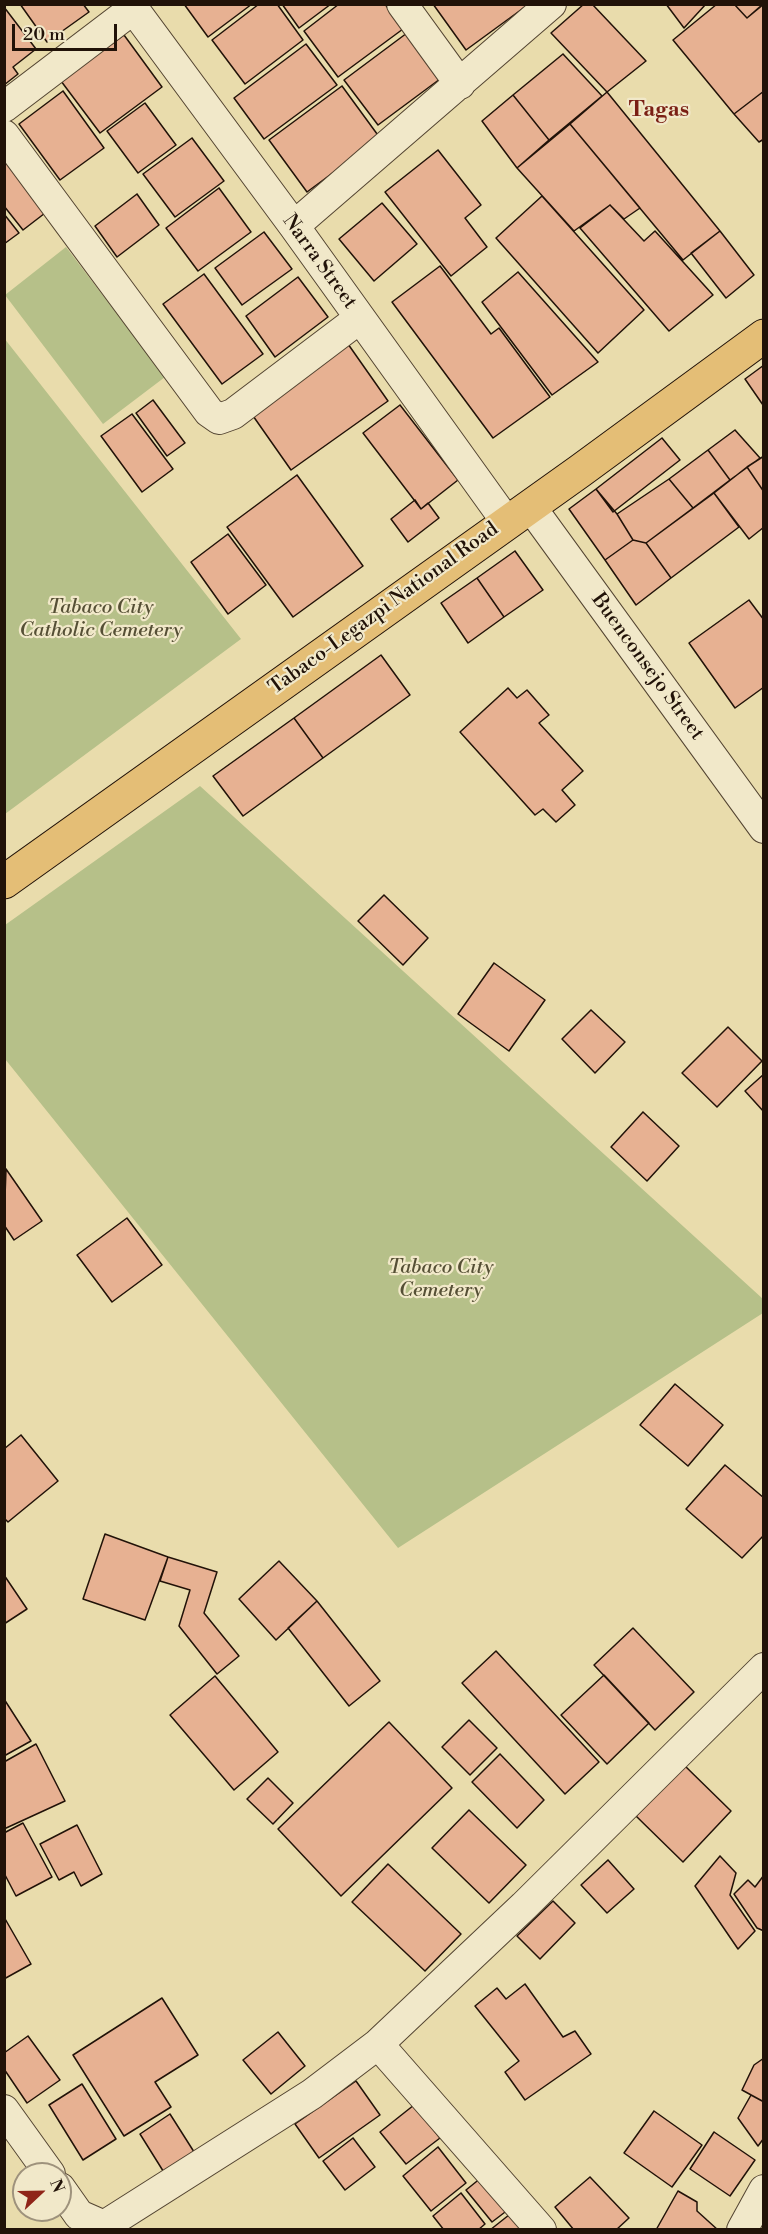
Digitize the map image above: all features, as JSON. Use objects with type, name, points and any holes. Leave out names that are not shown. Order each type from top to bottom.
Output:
[{"type":"main road","name":"Tabaco-Legazpi National Road","points":[[4,882],[764,336]]},
{"type":"street","points":[[402,4],[460,84]]},
{"type":"street","points":[[294,226],[551,4]]},
{"type":"street","points":[[4,107],[131,7]]},
{"type":"street","name":"Narra Street","points":[[131,7],[360,318],[518,513]]},
{"type":"street","points":[[4,135],[209,412],[219,419],[233,414],[360,318]]},
{"type":"street","name":"Buenconsejo Street","points":[[518,513],[764,828]]},
{"type":"street","points":[[72,2205],[79,2215],[104,2226],[312,2094],[378,2044],[524,1906],[764,1668]]},
{"type":"street","points":[[378,2044],[541,2229]]},
{"type":"street","points":[[4,2110],[41,2162]]},
{"type":"street","points":[[742,2229],[764,2190]]},
{"type":"green space","points":[[66,247],[165,377],[103,424],[5,295]]},
{"type":"green space","name":"Tabaco City Catholic Cemetery","points":[[4,338],[241,639],[5,814],[4,814]]},
{"type":"green space","name":"Tabaco City Cemetery","points":[[200,786],[763,1299],[763,1313],[398,1548],[5,1059],[5,925]]},
{"type":"building","points":[[20,4],[83,4],[89,12],[47,42]]},
{"type":"building","points":[[184,4],[252,4],[208,37]]},
{"type":"building","points":[[259,4],[277,4],[303,40],[245,84],[212,40]]},
{"type":"building","points":[[282,4],[331,4],[299,28]]},
{"type":"building","points":[[339,4],[385,4],[403,29],[338,77],[304,31]]},
{"type":"building","points":[[433,4],[529,4],[466,50]]},
{"type":"building","points":[[584,4],[592,4],[646,61],[607,92],[551,33]]},
{"type":"building","points":[[666,4],[706,4],[684,28]]},
{"type":"building","points":[[717,4],[734,4],[747,18],[764,4],[764,91],[734,114],[673,40]]},
{"type":"building","points":[[734,4],[763,4],[747,18]]},
{"type":"building","points":[[4,7],[36,49],[13,67],[18,74],[4,85]]},
{"type":"building","points":[[407,33],[440,79],[378,125],[344,80]]},
{"type":"building","points":[[124,35],[162,87],[100,133],[61,81]]},
{"type":"building","points":[[306,44],[337,85],[264,139],[234,98]]},
{"type":"building","points":[[563,54],[602,96],[549,140],[513,95]]},
{"type":"building","points":[[342,86],[380,138],[307,192],[269,140]]},
{"type":"building","points":[[63,91],[104,148],[60,180],[19,124]]},
{"type":"building","points":[[764,91],[764,139],[759,142],[734,114]]},
{"type":"building","points":[[607,92],[720,231],[683,260],[570,124]]},
{"type":"building","points":[[513,95],[549,140],[517,168],[482,121]]},
{"type":"building","points":[[145,103],[176,145],[138,173],[107,131]]},
{"type":"building","points":[[570,124],[640,208],[624,219],[610,205],[574,231],[517,168]]},
{"type":"building","points":[[192,138],[224,181],[175,217],[143,174]]},
{"type":"building","points":[[438,150],[481,205],[465,218],[487,247],[451,276],[385,192]]},
{"type":"building","points":[[4,151],[49,210],[23,230],[4,206]]},
{"type":"building","points":[[219,188],[251,232],[198,271],[166,228]]},
{"type":"building","points":[[137,194],[159,225],[117,257],[95,226]]},
{"type":"building","points":[[542,196],[644,310],[598,353],[496,238]]},
{"type":"building","points":[[382,203],[417,244],[374,281],[339,239]]},
{"type":"building","points":[[610,205],[644,241],[655,231],[713,295],[669,331],[580,228]]},
{"type":"building","points":[[4,214],[19,233],[4,244]]},
{"type":"building","points":[[720,231],[754,275],[726,298],[691,253]]},
{"type":"building","points":[[264,232],[292,269],[242,305],[215,268]]},
{"type":"building","points":[[440,266],[491,334],[499,328],[550,397],[493,438],[392,302]]},
{"type":"building","points":[[518,272],[598,362],[552,395],[482,302]]},
{"type":"building","points":[[204,274],[263,354],[222,384],[163,304]]},
{"type":"building","points":[[298,277],[328,317],[275,357],[246,316]]},
{"type":"building","points":[[348,344],[388,401],[291,470],[251,413]]},
{"type":"building","points":[[764,365],[764,404],[763,405],[745,379]]},
{"type":"building","points":[[153,400],[185,443],[167,456],[136,413]]},
{"type":"building","points":[[400,405],[458,480],[421,509],[363,433]]},
{"type":"building","points":[[132,414],[173,469],[142,492],[101,436]]},
{"type":"building","points":[[735,430],[760,458],[730,480],[708,450]]},
{"type":"building","points":[[662,438],[680,460],[613,512],[596,489]]},
{"type":"building","points":[[708,450],[730,480],[693,508],[669,479]]},
{"type":"building","points":[[764,456],[764,492],[747,467]]},
{"type":"building","points":[[747,467],[764,492],[764,527],[749,539],[714,493]]},
{"type":"building","points":[[297,475],[363,566],[293,617],[227,527]]},
{"type":"building","points":[[669,479],[693,508],[646,543],[633,540],[617,514]]},
{"type":"building","points":[[596,489],[617,514],[633,540],[605,560],[569,509]]},
{"type":"building","points":[[714,493],[739,527],[671,578],[646,543]]},
{"type":"building","points":[[415,500],[421,509],[428,503],[439,518],[408,542],[391,519]]},
{"type":"building","points":[[228,534],[266,585],[228,614],[191,562]]},
{"type":"building","points":[[633,540],[646,543],[671,578],[636,605],[605,560]]},
{"type":"building","points":[[515,551],[543,590],[504,617],[477,578]]},
{"type":"building","points":[[477,578],[504,617],[468,643],[441,603]]},
{"type":"building","points":[[749,600],[764,620],[764,687],[735,708],[689,643]]},
{"type":"building","points":[[381,655],[410,695],[323,758],[294,718]]},
{"type":"building","points":[[508,688],[517,698],[527,690],[549,715],[539,723],[583,771],[562,790],[575,805],[556,822],[543,809],[535,815],[460,732]]},
{"type":"building","points":[[294,718],[323,758],[243,816],[213,776]]},
{"type":"building","points":[[384,895],[428,938],[403,965],[358,921]]},
{"type":"building","points":[[494,963],[545,1000],[509,1051],[458,1014]]},
{"type":"building","points":[[591,1010],[625,1042],[595,1073],[562,1039]]},
{"type":"building","points":[[728,1027],[762,1061],[717,1107],[682,1073]]},
{"type":"building","points":[[764,1074],[764,1112],[745,1091]]},
{"type":"building","points":[[643,1112],[679,1146],[647,1181],[611,1147]]},
{"type":"building","points":[[6,1169],[42,1221],[14,1240],[4,1225]]},
{"type":"building","points":[[127,1218],[162,1265],[112,1302],[77,1255]]},
{"type":"building","points":[[675,1384],[723,1425],[688,1466],[640,1425]]},
{"type":"building","points":[[21,1435],[58,1481],[8,1522],[4,1518],[4,1449]]},
{"type":"building","points":[[725,1465],[764,1498],[764,1535],[742,1558],[686,1509]]},
{"type":"building","points":[[105,1534],[168,1557],[145,1620],[83,1599]]},
{"type":"building","points":[[168,1557],[217,1572],[204,1613],[239,1656],[217,1674],[179,1626],[190,1590],[160,1581]]},
{"type":"building","points":[[279,1561],[317,1601],[276,1640],[239,1599]]},
{"type":"building","points":[[4,1575],[27,1609],[4,1624]]},
{"type":"building","points":[[317,1601],[380,1681],[349,1706],[288,1628]]},
{"type":"building","points":[[633,1628],[694,1692],[655,1730],[594,1665]]},
{"type":"building","points":[[496,1651],[599,1762],[565,1794],[462,1683]]},
{"type":"building","points":[[604,1675],[649,1723],[607,1764],[561,1715]]},
{"type":"building","points":[[215,1676],[278,1752],[234,1790],[170,1715]]},
{"type":"building","points":[[4,1699],[31,1741],[4,1756]]},
{"type":"building","points":[[469,1720],[497,1748],[470,1775],[442,1747]]},
{"type":"building","points":[[389,1722],[452,1788],[341,1896],[278,1829]]},
{"type":"building","points":[[36,1744],[65,1801],[4,1829],[4,1762]]},
{"type":"building","points":[[500,1754],[544,1800],[517,1828],[472,1782]]},
{"type":"building","points":[[684,1765],[731,1811],[683,1862],[636,1816]]},
{"type":"building","points":[[268,1778],[293,1803],[273,1824],[247,1799]]},
{"type":"building","points":[[469,1810],[526,1865],[489,1903],[432,1848]]},
{"type":"building","points":[[23,1823],[52,1877],[16,1896],[4,1873],[4,1833]]},
{"type":"building","points":[[77,1825],[102,1874],[81,1886],[74,1872],[59,1880],[40,1844]]},
{"type":"building","points":[[720,1856],[736,1873],[730,1895],[755,1931],[738,1949],[695,1886]]},
{"type":"building","points":[[608,1860],[634,1889],[607,1913],[581,1885]]},
{"type":"building","points":[[388,1864],[461,1934],[425,1971],[352,1902]]},
{"type":"building","points":[[764,1875],[764,1931],[757,1928],[734,1894],[748,1880],[755,1887]]},
{"type":"building","points":[[553,1901],[575,1923],[540,1959],[517,1936]]},
{"type":"building","points":[[4,1917],[31,1964],[4,1979]]},
{"type":"building","points":[[525,1984],[563,2037],[575,2031],[591,2054],[525,2100],[505,2072],[519,2061],[475,2006],[497,1988],[506,1999]]},
{"type":"building","points":[[162,1998],[198,2055],[155,2082],[171,2107],[124,2136],[73,2055]]},
{"type":"building","points":[[278,2032],[305,2066],[271,2094],[243,2060]]},
{"type":"building","points":[[28,2036],[60,2080],[27,2103],[4,2069],[4,2053]]},
{"type":"building","points":[[764,2058],[764,2102],[742,2090],[754,2065]]},
{"type":"building","points":[[356,2081],[380,2115],[319,2158],[295,2124]]},
{"type":"building","points":[[82,2084],[116,2139],[83,2160],[49,2105]]},
{"type":"building","points":[[751,2095],[764,2102],[764,2138],[758,2146],[738,2118]]},
{"type":"building","points":[[414,2105],[440,2138],[406,2164],[380,2132]]},
{"type":"building","points":[[654,2111],[702,2145],[672,2187],[624,2153]]},
{"type":"building","points":[[170,2114],[196,2155],[165,2174],[140,2134]]},
{"type":"building","points":[[714,2132],[755,2160],[730,2196],[690,2169]]},
{"type":"building","points":[[353,2138],[375,2167],[345,2190],[323,2161]]},
{"type":"building","points":[[438,2147],[466,2183],[431,2211],[403,2176]]},
{"type":"building","points":[[487,2173],[513,2206],[492,2222],[466,2190]]},
{"type":"building","points":[[590,2177],[629,2218],[616,2230],[574,2230],[555,2207]]},
{"type":"building","points":[[678,2191],[697,2202],[697,2211],[718,2230],[656,2230]]},
{"type":"building","points":[[461,2193],[485,2224],[478,2230],[444,2230],[433,2216]]},
{"type":"building","points":[[514,2211],[527,2230],[490,2230]]},
{"type":"district","name":"Tagas","points":[[659,111]]}]
